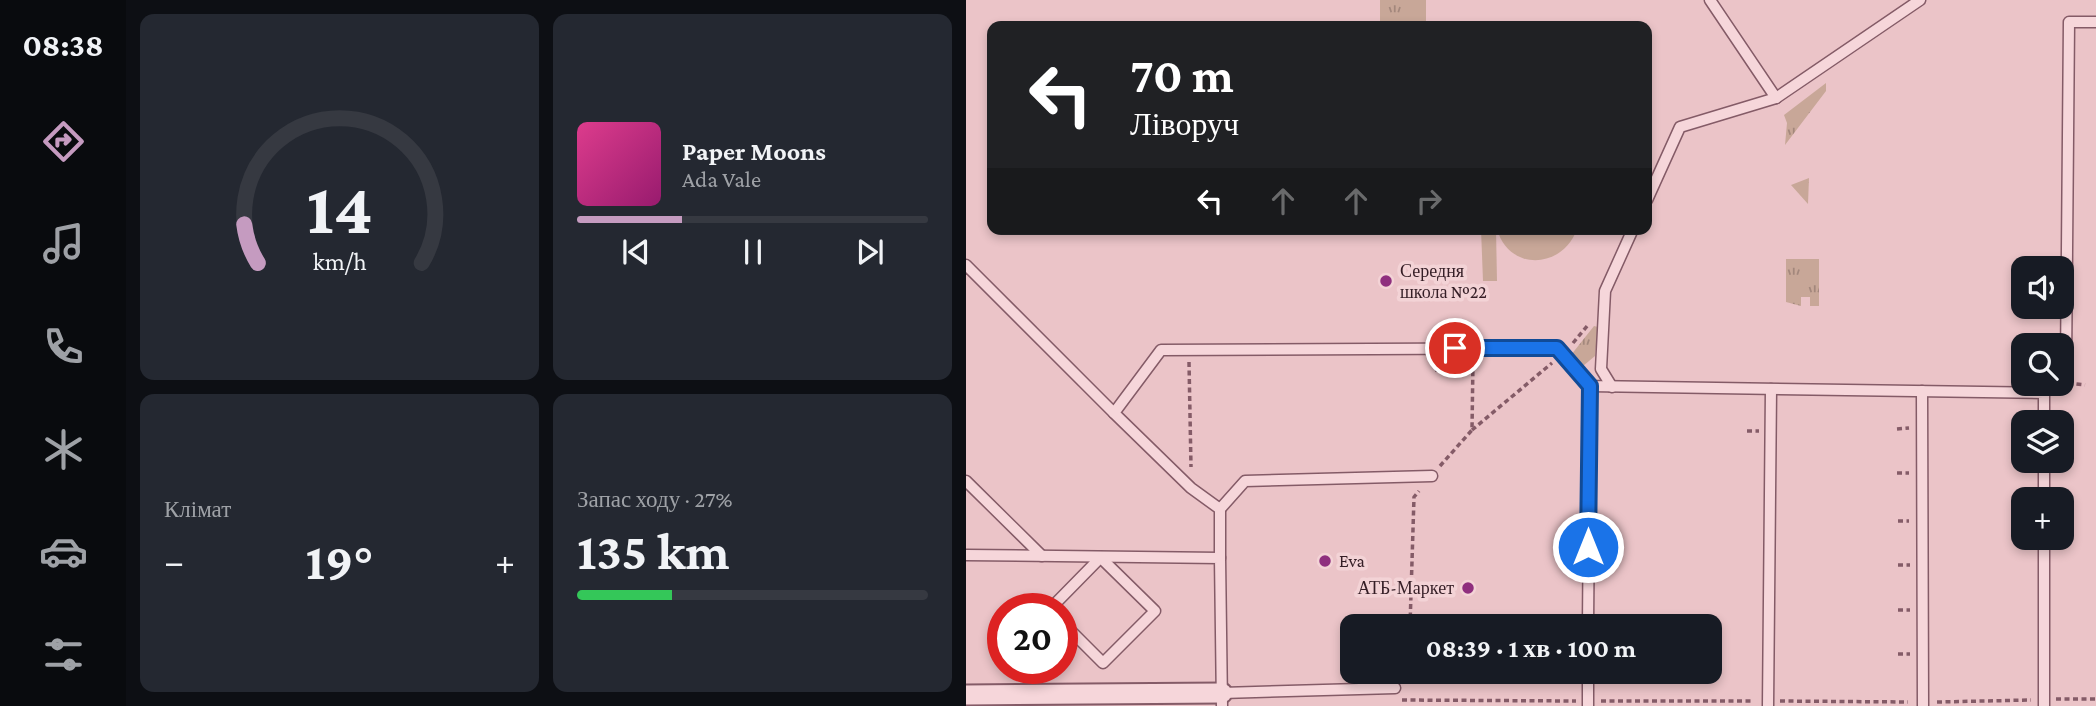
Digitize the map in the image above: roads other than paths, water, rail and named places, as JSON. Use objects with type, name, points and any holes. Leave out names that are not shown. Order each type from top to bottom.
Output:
[{"type":"street","points":[[966,695],[1222,700]]},
{"type":"lane","points":[[1710,0],[1776,98]]},
{"type":"lane","points":[[1652,189],[1680,127],[1776,98],[1905,4],[1920,0]]},
{"type":"lane","points":[[2066,333],[2069,22],[2096,22]]},
{"type":"lane","points":[[1612,387],[1601,369],[1605,290],[1630,235]]},
{"type":"lane","points":[[966,265],[1191,488],[1220,509]]},
{"type":"lane","points":[[1114,413],[1161,350],[1557,348],[1590,386],[1588,614]]},
{"type":"lane","points":[[1590,386],[2011,392]]},
{"type":"lane","points":[[1768,704],[1771,389]]},
{"type":"lane","points":[[1922,391],[1923,704]]},
{"type":"lane","points":[[1395,688],[1222,700],[1220,509],[1245,481],[1432,476]]},
{"type":"lane","points":[[966,481],[1042,556]]},
{"type":"lane","points":[[2044,550],[2045,703]]},
{"type":"lane","points":[[966,555],[1220,558]]},
{"type":"lane","points":[[1066,593],[1101,557]]},
{"type":"lane","points":[[1078,638],[1103,663],[1155,611],[1101,557]]},
{"type":"lane","points":[[1588,684],[1588,704]]},
{"type":"place","name":"Середня школа №22","points":[[1386,281]]},
{"type":"place","name":"Eva","points":[[1325,561]]},
{"type":"place","name":"АТБ-Маркет","points":[[1468,588]]}]
